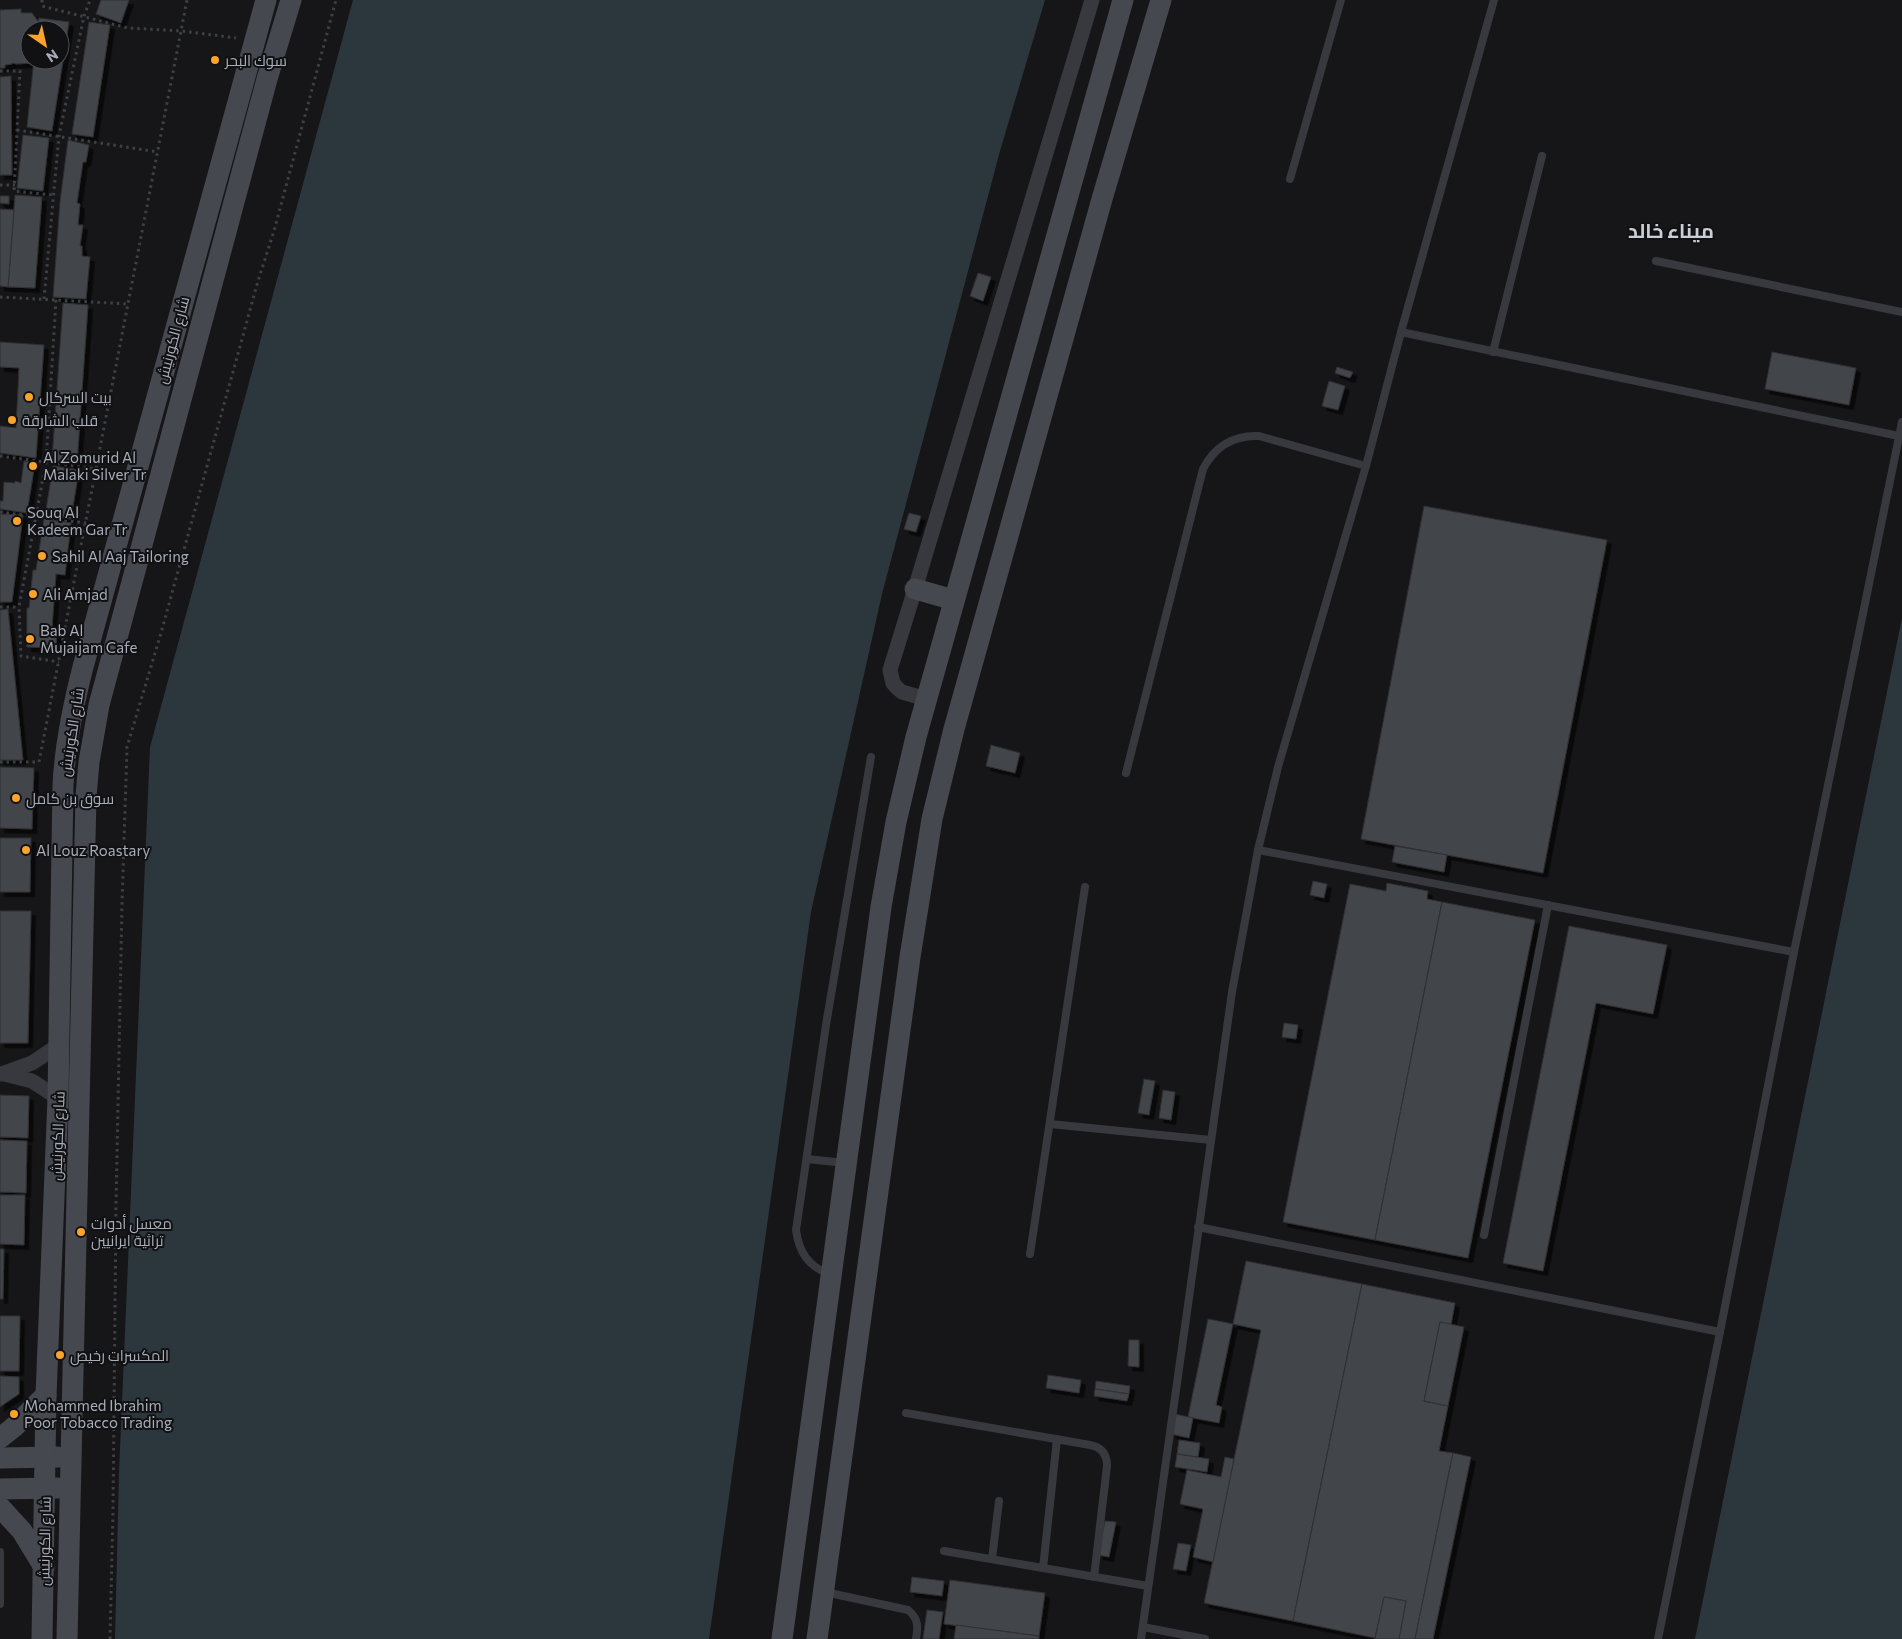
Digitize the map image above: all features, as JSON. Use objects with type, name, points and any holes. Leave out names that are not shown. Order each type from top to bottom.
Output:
[{"type":"main road","name":"شارع الكورنيش","points":[[42,1639],[46,1395],[58,1098],[65,754],[73,708],[266,0]]},
{"type":"main road","name":"شارع الكورنيش","points":[[67,1639],[86,796],[91,745],[99,705],[265,88],[291,0]]},
{"type":"main road","points":[[782,1639],[888,864],[905,779],[926,698],[1123,0]]},
{"type":"main road","points":[[817,1639],[910,957],[932,819],[954,728],[1102,200],[1161,0]]},
{"type":"main road","points":[[915,589],[954,600]]},
{"type":"main road","points":[[0,1438],[14,1427],[46,1395]]},
{"type":"main road","points":[[0,1458],[71,1456]]},
{"type":"main road","points":[[0,1489],[70,1488]]},
{"type":"main road","points":[[0,1507],[22,1531],[44,1567]]},
{"type":"street","points":[[926,698],[902,692],[890,677],[891,664],[1092,0]]},
{"type":"street","points":[[1,1074],[32,1063],[59,1045]]},
{"type":"street","points":[[1,1074],[32,1081],[58,1098]]},
{"type":"lane","points":[[1290,179],[1341,0]]},
{"type":"lane","points":[[1141,1639],[1239,944],[1258,850],[1284,743],[1366,466],[1401,332],[1494,0]]},
{"type":"lane","points":[[1493,352],[1542,156]]},
{"type":"lane","points":[[1656,260],[1902,312]]},
{"type":"lane","points":[[1401,332],[1899,436]]},
{"type":"lane","points":[[1658,1639],[1794,952],[1902,422]]},
{"type":"lane","points":[[1126,773],[1201,479],[1208,459],[1225,443],[1248,436],[1259,436],[1366,466]]},
{"type":"lane","points":[[831,1274],[820,1270],[810,1263],[802,1253],[797,1242],[796,1230],[871,757]]},
{"type":"lane","points":[[1258,850],[1794,952]]},
{"type":"lane","points":[[1030,1254],[1085,887]]},
{"type":"lane","points":[[1484,1235],[1548,905]]},
{"type":"lane","points":[[1050,1124],[1210,1140]]},
{"type":"lane","points":[[807,1159],[846,1164]]},
{"type":"lane","points":[[1198,1227],[1720,1332]]},
{"type":"lane","points":[[906,1412],[1096,1446],[1105,1454],[1107,1460],[1094,1577]]},
{"type":"lane","points":[[1043,1568],[1057,1439]]},
{"type":"lane","points":[[992,1559],[999,1502]]},
{"type":"lane","points":[[944,1551],[1148,1586]]},
{"type":"lane","points":[[0,1552],[0,1604]]},
{"type":"lane","points":[[823,1592],[908,1610],[916,1619],[918,1625],[916,1639]]},
{"type":"lane","points":[[1143,1627],[1205,1639]]},
{"type":"path","points":[[42,0],[42,6],[128,28],[182,31],[254,40]]},
{"type":"path","points":[[44,299],[59,136],[84,16],[90,0]]},
{"type":"path","points":[[0,762],[39,762],[187,0]]},
{"type":"path","points":[[110,1639],[114,1512],[116,1205],[127,747],[161,633],[258,281],[274,232],[336,0]]},
{"type":"path","points":[[0,71],[20,70],[14,191],[53,195]]},
{"type":"path","points":[[17,130],[158,152]]},
{"type":"path","points":[[0,184],[14,185]]},
{"type":"path","points":[[0,297],[129,304]]},
{"type":"path","points":[[56,300],[46,462],[19,606],[22,656],[59,662]]},
{"type":"path","points":[[0,456],[97,468]]},
{"type":"path","points":[[0,512],[86,523]]},
{"type":"path","points":[[0,607],[19,606]]},
{"type":"shaded area","points":[[353,0],[1045,0],[1000,151],[882,594],[811,912],[709,1639],[115,1639],[119,1473],[150,747]]},
{"type":"shaded area","points":[[1902,618],[1902,1639],[1695,1639]]},
{"type":"building","points":[[101,0],[129,0],[121,23],[96,14]]},
{"type":"building","points":[[21,9],[21,13],[32,13],[37,20],[20,20],[20,64],[12,63],[5,65],[5,68],[0,68],[0,10]]},
{"type":"building","points":[[89,22],[110,25],[93,137],[72,134]]},
{"type":"building","points":[[33,70],[62,70],[52,131],[27,127]]},
{"type":"building","points":[[11,76],[12,175],[0,175],[0,77]]},
{"type":"building","points":[[23,135],[49,138],[43,191],[17,188]]},
{"type":"building","points":[[68,140],[89,145],[86,162],[83,162],[77,203],[80,204],[78,225],[83,225],[80,246],[82,246],[82,256],[90,257],[86,299],[53,297],[60,202]]},
{"type":"building","points":[[15,195],[42,197],[35,288],[8,287]]},
{"type":"building","points":[[0,196],[9,196],[9,204],[0,203]]},
{"type":"building","points":[[0,209],[14,210],[8,287],[0,286]]},
{"type":"building","points":[[978,273],[991,277],[983,301],[970,296]]},
{"type":"building","points":[[63,303],[88,305],[77,464],[52,460]]},
{"type":"building","name":"بيت السركال","points":[[0,342],[44,345],[36,458],[0,453],[0,426],[16,428],[19,368],[0,367]]},
{"type":"building","points":[[1772,352],[1856,368],[1849,405],[1765,389]]},
{"type":"building","points":[[1337,367],[1353,372],[1350,378],[1335,373]]},
{"type":"building","points":[[1329,381],[1345,386],[1338,410],[1322,406]]},
{"type":"building","points":[[24,461],[35,463],[27,513],[0,509],[0,501],[3,501],[4,482],[15,483],[15,481],[21,483]]},
{"type":"building","points":[[53,466],[79,470],[71,519],[45,516]]},
{"type":"building","points":[[1424,506],[1607,540],[1543,873],[1361,839]]},
{"type":"building","points":[[909,513],[921,516],[916,532],[904,529]]},
{"type":"building","points":[[0,514],[23,515],[12,602],[0,602]]},
{"type":"building","points":[[44,519],[71,523],[65,575],[56,574],[52,628],[57,628],[56,648],[27,647],[27,608],[29,608],[33,570],[36,570]]},
{"type":"building","points":[[8,609],[23,760],[0,760],[0,610]]},
{"type":"building","points":[[991,745],[1020,753],[1015,773],[986,766]]},
{"type":"building","name":"سوق بن كامل","points":[[0,767],[34,768],[32,829],[0,828]]},
{"type":"building","points":[[0,838],[31,838],[30,892],[0,892]]},
{"type":"building","points":[[1395,846],[1447,855],[1444,872],[1392,862]]},
{"type":"building","points":[[1313,881],[1327,884],[1324,898],[1310,895]]},
{"type":"building","points":[[1387,883],[1428,891],[1427,899],[1442,902],[1375,1240],[1283,1222],[1350,884],[1386,891]]},
{"type":"building","points":[[1442,902],[1535,920],[1468,1258],[1375,1240]]},
{"type":"building","points":[[0,911],[31,911],[28,1043],[0,1043]]},
{"type":"building","points":[[1569,926],[1667,945],[1653,1014],[1596,1003],[1543,1271],[1503,1263]]},
{"type":"building","points":[[1284,1023],[1298,1025],[1296,1039],[1282,1037]]},
{"type":"building","points":[[1144,1079],[1155,1081],[1149,1115],[1138,1113]]},
{"type":"building","points":[[1163,1090],[1175,1092],[1171,1120],[1159,1118]]},
{"type":"building","points":[[0,1095],[29,1096],[28,1138],[0,1137]]},
{"type":"building","points":[[0,1140],[27,1141],[26,1193],[0,1192]]},
{"type":"building","points":[[0,1195],[25,1195],[24,1245],[0,1244]]},
{"type":"building","points":[[0,1249],[4,1249],[3,1299],[0,1299]]},
{"type":"building","points":[[1246,1261],[1362,1284],[1293,1621],[1204,1603],[1261,1330],[1233,1324]]},
{"type":"building","points":[[1362,1284],[1455,1303],[1451,1325],[1440,1322],[1424,1401],[1448,1406],[1439,1451],[1453,1453],[1415,1639],[1399,1639],[1406,1601],[1384,1597],[1375,1638],[1293,1621]]},
{"type":"building","points":[[0,1316],[20,1316],[19,1371],[0,1371]]},
{"type":"building","points":[[1208,1319],[1233,1324],[1216,1405],[1222,1407],[1219,1423],[1188,1417]]},
{"type":"building","points":[[1440,1322],[1464,1327],[1448,1406],[1424,1401]]},
{"type":"building","points":[[1129,1340],[1139,1340],[1139,1367],[1128,1366]]},
{"type":"building","points":[[1048,1375],[1081,1380],[1079,1393],[1046,1388]]},
{"type":"building","points":[[0,1376],[19,1377],[19,1394],[0,1407]]},
{"type":"building","points":[[1096,1381],[1130,1386],[1129,1394],[1095,1389]]},
{"type":"building","points":[[1095,1389],[1129,1394],[1127,1401],[1094,1396]]},
{"type":"building","points":[[1175,1414],[1193,1418],[1189,1438],[1171,1434]]},
{"type":"building","points":[[1179,1440],[1200,1443],[1198,1457],[1177,1454]]},
{"type":"building","points":[[1453,1453],[1471,1457],[1433,1639],[1415,1639]]},
{"type":"building","points":[[1177,1454],[1209,1459],[1207,1472],[1175,1467]]},
{"type":"building","points":[[1225,1457],[1234,1459],[1213,1562],[1193,1557],[1203,1509],[1180,1504],[1187,1470],[1221,1477]]},
{"type":"building","points":[[1105,1521],[1116,1522],[1109,1557],[1098,1555]]},
{"type":"building","points":[[1178,1543],[1191,1545],[1186,1571],[1173,1569]]},
{"type":"building","points":[[912,1577],[944,1581],[942,1596],[910,1592]]},
{"type":"building","points":[[950,1580],[1045,1593],[1039,1636],[944,1624]]},
{"type":"building","points":[[1384,1597],[1406,1601],[1399,1639],[1375,1639]]},
{"type":"building","points":[[927,1610],[943,1612],[939,1639],[923,1639]]},
{"type":"building","points":[[956,1625],[1039,1636],[1039,1639],[954,1639]]},
{"type":"place","name":"سوك البحر","points":[[215,60]]},
{"type":"place","name":"بيت السركال","points":[[29,397]]},
{"type":"place","name":"قلب الشارقة","points":[[12,420]]},
{"type":"place","name":"Al Zomurid Al Malaki Silver Tr","points":[[33,466]]},
{"type":"place","name":"Souq Al Kadeem Gar Tr","points":[[17,521]]},
{"type":"place","name":"Sahil Al Aaj Tailoring","points":[[42,556]]},
{"type":"place","name":"Ali Amjad","points":[[33,594]]},
{"type":"place","name":"Bab Al Mujaijam Cafe","points":[[30,639]]},
{"type":"place","name":"سوق بن كامل","points":[[16,798]]},
{"type":"place","name":"Al Louz Roastary","points":[[26,850]]},
{"type":"place","name":"معسل أدوات تراثية ايرانيين","points":[[81,1232]]},
{"type":"place","name":"المكسرات رخيص","points":[[60,1355]]},
{"type":"place","name":"Mohammed Ibrahim Poor Tobacco Trading","points":[[14,1414]]},
{"type":"district","name":"ميناء خالد","points":[[1671,230]]}]
